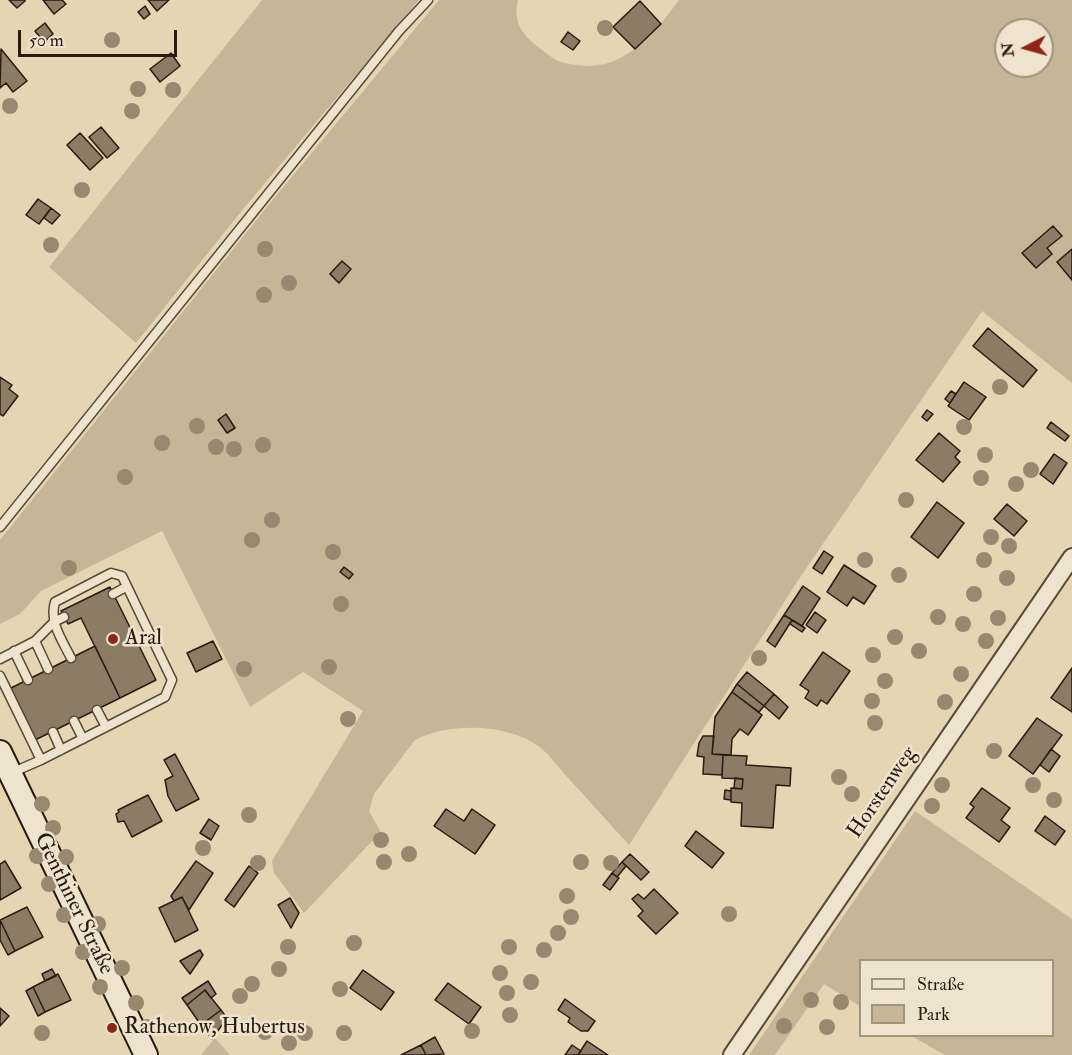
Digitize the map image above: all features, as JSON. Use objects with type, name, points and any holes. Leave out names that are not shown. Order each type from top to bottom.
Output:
[{"type":"main road","name":"Genthiner Straße","points":[[0,752],[146,1055]]},
{"type":"street","name":"Horstenweg","points":[[732,1055],[1072,557]]},
{"type":"lane","points":[[0,527],[399,32],[428,0]]},
{"type":"lane","points":[[10,773],[41,760],[165,697],[172,680],[122,576],[111,573],[55,602],[52,613],[54,622],[71,658]]},
{"type":"lane","points":[[113,594],[126,587]]},
{"type":"lane","points":[[0,659],[35,641],[54,622],[64,617]]},
{"type":"lane","points":[[35,641],[48,669]]},
{"type":"lane","points":[[14,651],[28,680]]},
{"type":"lane","points":[[0,676],[41,760]]},
{"type":"lane","points":[[97,710],[106,727]]},
{"type":"lane","points":[[74,721],[83,739]]},
{"type":"lane","points":[[53,732],[61,750]]},
{"type":"green space","points":[[262,0],[419,0],[244,208],[136,343],[49,267]]},
{"type":"green space","points":[[439,0],[518,0],[519,25],[532,42],[559,61],[589,66],[609,63],[635,49],[659,26],[679,0],[1072,0],[1072,383],[982,311],[799,579],[629,845],[549,756],[529,740],[497,730],[462,728],[445,730],[415,740],[374,794],[369,811],[380,831],[377,836],[304,913],[274,873],[272,861],[363,711],[303,672],[250,707],[162,531],[41,591],[20,614],[0,624],[0,540],[270,203]]},
{"type":"green space","points":[[915,811],[1072,919],[1072,1055],[945,1055],[913,1037],[1054,1037],[1054,959],[859,959],[859,1005],[824,984],[775,1055],[749,1055]]},
{"type":"green space","points":[[215,1038],[230,1055],[201,1055]]},
{"type":"building","points":[[9,0],[25,0],[25,1],[17,8]]},
{"type":"building","points":[[43,0],[62,0],[66,4],[54,14]]},
{"type":"building","points":[[148,0],[169,0],[157,11]]},
{"type":"building","points":[[640,1],[661,24],[635,49],[613,27]]},
{"type":"building","points":[[145,6],[150,14],[144,19],[138,12]]},
{"type":"building","points":[[45,23],[53,34],[44,42],[35,31]]},
{"type":"building","points":[[568,32],[580,41],[573,50],[561,42]]},
{"type":"building","points":[[1,49],[27,81],[13,92],[6,83],[0,88]]},
{"type":"building","points":[[171,53],[180,66],[160,82],[150,69]]},
{"type":"building","points":[[101,127],[119,148],[107,158],[89,137]]},
{"type":"building","points":[[80,133],[103,158],[90,170],[67,145]]},
{"type":"building","points":[[38,199],[51,208],[39,224],[26,215]]},
{"type":"building","points":[[51,208],[60,215],[52,224],[44,218]]},
{"type":"building","points":[[1053,226],[1062,236],[1047,248],[1052,254],[1036,268],[1022,253]]},
{"type":"building","points":[[1072,249],[1072,280],[1057,262]]},
{"type":"building","points":[[342,261],[351,269],[339,283],[330,274]]},
{"type":"building","points":[[988,328],[1037,370],[1023,387],[973,346]]},
{"type":"building","points":[[0,377],[12,385],[9,389],[18,396],[3,416],[0,414]]},
{"type":"building","points":[[964,382],[986,397],[969,420],[948,406]]},
{"type":"building","points":[[951,391],[956,394],[950,403],[945,399]]},
{"type":"building","points":[[927,410],[933,414],[927,421],[922,417]]},
{"type":"building","points":[[226,414],[235,428],[227,433],[218,420]]},
{"type":"building","points":[[1051,422],[1069,436],[1065,441],[1047,428]]},
{"type":"building","points":[[939,433],[960,451],[955,457],[960,462],[943,482],[916,460]]},
{"type":"building","points":[[1054,454],[1067,463],[1053,484],[1040,474]]},
{"type":"building","points":[[937,502],[964,523],[938,558],[911,537]]},
{"type":"building","points":[[1007,504],[1027,521],[1014,536],[994,519]]},
{"type":"building","points":[[824,551],[833,557],[822,574],[813,568]]},
{"type":"building","points":[[844,565],[876,586],[864,604],[853,597],[847,606],[827,592]]},
{"type":"building","points":[[344,567],[353,574],[349,579],[340,572]]},
{"type":"building","points":[[803,586],[820,598],[802,626],[784,615]]},
{"type":"building","name":"Aral","points":[[110,587],[156,680],[120,698],[81,618],[68,624],[61,611]]},
{"type":"building","points":[[815,612],[826,620],[817,633],[806,625]]},
{"type":"building","points":[[784,615],[792,620],[775,647],[767,641]]},
{"type":"building","points":[[792,620],[805,628],[802,632],[790,624]]},
{"type":"building","points":[[213,641],[222,659],[196,672],[187,653]]},
{"type":"building","points":[[95,646],[120,698],[35,740],[9,689]]},
{"type":"building","points":[[823,652],[850,671],[827,704],[821,700],[817,706],[805,698],[809,691],[800,685]]},
{"type":"building","points":[[1072,668],[1072,712],[1051,698]]},
{"type":"building","points":[[747,672],[774,694],[764,706],[737,684]]},
{"type":"building","points":[[737,684],[764,706],[759,712],[732,692]]},
{"type":"building","points":[[732,692],[762,715],[748,735],[740,729],[732,739],[731,755],[712,754],[715,717]]},
{"type":"building","points":[[774,694],[788,707],[779,719],[764,706]]},
{"type":"building","points":[[1037,718],[1062,735],[1033,774],[1009,756]]},
{"type":"building","points":[[703,736],[714,736],[712,754],[723,755],[722,775],[703,774],[704,757],[697,756],[699,743]]},
{"type":"building","points":[[1051,749],[1060,756],[1049,772],[1040,765]]},
{"type":"building","points":[[175,754],[199,799],[176,811],[168,796],[165,780],[173,776],[164,760]]},
{"type":"building","points":[[723,755],[747,756],[746,765],[791,768],[790,786],[776,785],[773,828],[741,826],[742,803],[731,802],[731,788],[742,789],[743,779],[722,778]]},
{"type":"building","points":[[735,778],[743,779],[742,789],[734,788]]},
{"type":"building","points":[[982,788],[1010,808],[1001,820],[1010,827],[999,842],[966,818],[974,807],[970,804]]},
{"type":"building","points":[[725,790],[731,791],[731,800],[724,799]]},
{"type":"building","points":[[148,795],[162,821],[132,837],[124,821],[118,822],[116,814],[118,810]]},
{"type":"building","points":[[446,809],[464,821],[472,809],[495,825],[475,854],[434,826]]},
{"type":"building","points":[[1045,816],[1065,831],[1055,845],[1035,831]]},
{"type":"building","points":[[209,819],[219,826],[211,840],[200,833]]},
{"type":"building","points":[[696,831],[724,853],[712,868],[685,846]]},
{"type":"building","points":[[630,854],[649,872],[641,880],[622,862]]},
{"type":"building","points":[[5,861],[21,888],[0,900],[0,864]]},
{"type":"building","points":[[196,861],[213,873],[189,910],[182,897],[174,901],[171,896]]},
{"type":"building","points":[[622,862],[626,866],[617,877],[612,873]]},
{"type":"building","points":[[249,866],[258,873],[234,907],[225,900]]},
{"type":"building","points":[[612,873],[619,878],[610,890],[603,885]]},
{"type":"building","points":[[654,889],[678,913],[656,934],[638,916],[643,911],[632,899],[638,894],[644,899]]},
{"type":"building","points":[[182,897],[198,930],[175,942],[159,908]]},
{"type":"building","points":[[290,898],[299,913],[291,928],[278,905]]},
{"type":"building","points":[[27,907],[43,937],[15,951],[0,920]]},
{"type":"building","points":[[0,920],[15,951],[8,955],[0,940]]},
{"type":"building","points":[[200,950],[203,955],[190,974],[180,961]]},
{"type":"building","points":[[52,969],[56,976],[45,981],[42,974]]},
{"type":"building","points":[[363,970],[394,992],[381,1010],[350,988]]},
{"type":"building","points":[[58,974],[71,1000],[45,1012],[33,987]]},
{"type":"building","points":[[208,981],[216,994],[211,998],[205,990],[187,1005],[182,998]]},
{"type":"building","points":[[448,983],[481,1007],[469,1024],[435,1000]]},
{"type":"building","points":[[33,987],[45,1012],[38,1016],[26,991]]},
{"type":"building","points":[[205,990],[221,1010],[201,1025],[187,1005]]},
{"type":"building","points":[[565,999],[595,1021],[588,1031],[581,1031],[568,1022],[570,1018],[558,1010]]},
{"type":"building","points":[[0,1008],[9,1016],[0,1026]]},
{"type":"building","points":[[221,1010],[227,1018],[212,1039],[201,1025]]},
{"type":"building","points":[[435,1037],[444,1054],[426,1055],[421,1045]]},
{"type":"building","points":[[587,1041],[608,1055],[578,1055]]},
{"type":"building","points":[[421,1045],[426,1055],[401,1055]]},
{"type":"building","points":[[572,1045],[581,1051],[578,1055],[565,1055]]},
{"type":"place","name":"Aral","points":[[113,639]]},
{"type":"place","name":"Rathenow, Hubertus","points":[[112,1028]]}]
